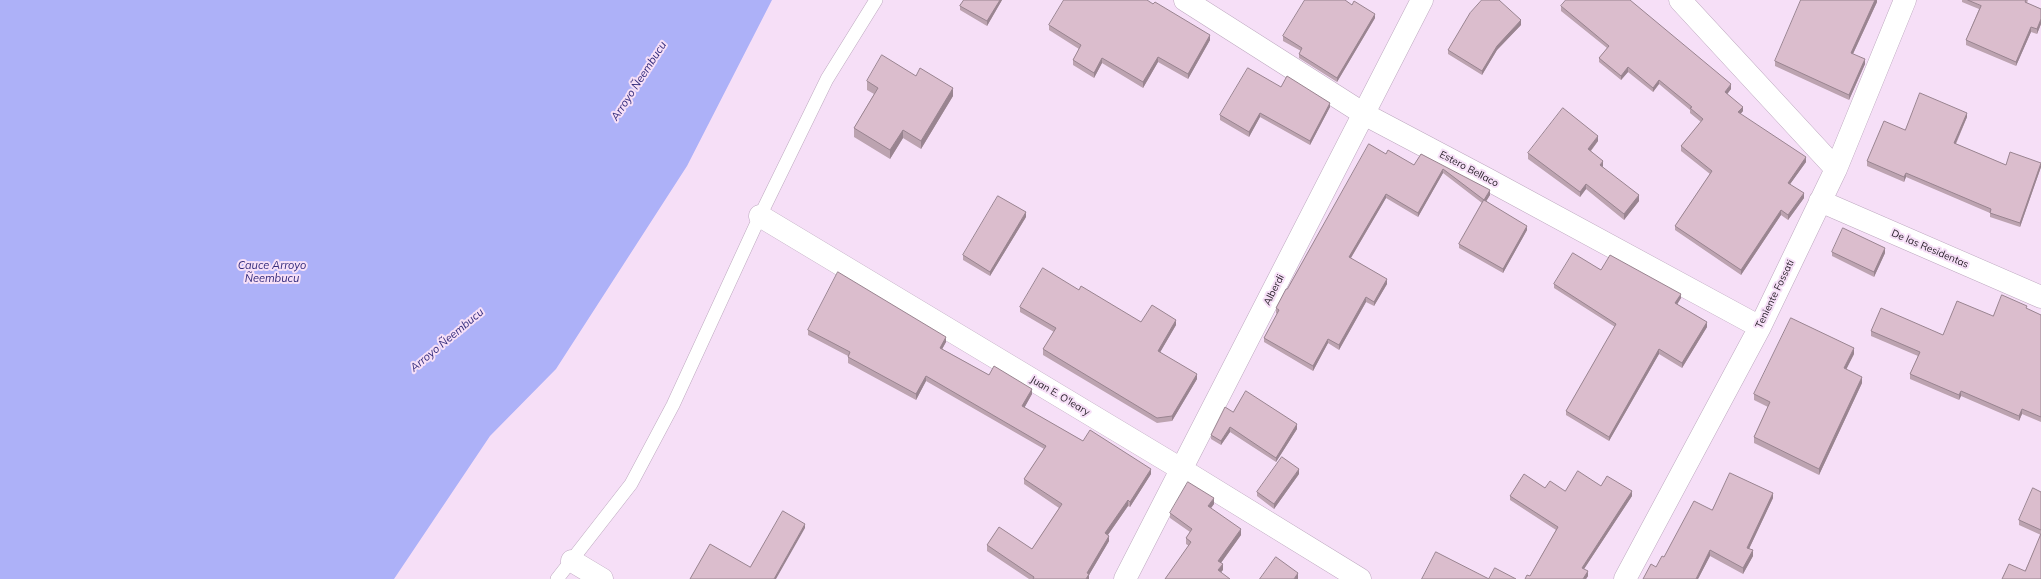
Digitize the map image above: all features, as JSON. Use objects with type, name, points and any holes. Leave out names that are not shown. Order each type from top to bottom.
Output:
[{"type":"street","name":"Estero Bellaco","points":[[1185,0],[1364,114],[1760,327]]},
{"type":"street","name":"Alberdi","points":[[1126,579],[1422,0]]},
{"type":"street","points":[[1680,0],[1836,169]]},
{"type":"street","name":"Teniente Fossati","points":[[1625,579],[1760,327],[1836,169],[1905,0]]},
{"type":"street","name":"De las Residentas","points":[[1820,201],[2041,297]]},
{"type":"street","name":"Juan E. O'leary","points":[[760,216],[1181,469],[1360,579]]},
{"type":"street","points":[[572,561],[600,578]]},
{"type":"lane","points":[[557,579],[631,484],[673,405],[760,216],[827,79],[876,0]]},
{"type":"water","name":"Cauce Arroyo Ñeembucu","points":[[0,0],[772,0],[687,166],[556,369],[490,436],[394,579],[0,579]]},
{"type":"building","points":[[964,0],[1000,0],[987,21],[960,6]]},
{"type":"building","points":[[1064,0],[1147,0],[1153,4],[1155,2],[1210,35],[1188,74],[1158,57],[1143,82],[1102,58],[1094,73],[1073,60],[1081,45],[1049,25]]},
{"type":"building","points":[[1305,0],[1345,0],[1352,5],[1354,1],[1375,14],[1337,78],[1299,54],[1302,48],[1283,36]]},
{"type":"building","points":[[1482,0],[1499,0],[1521,20],[1497,46],[1482,71],[1448,50],[1470,13]]},
{"type":"building","points":[[1566,0],[1630,0],[1731,84],[1725,92],[1743,107],[1738,112],[1806,157],[1788,183],[1804,193],[1788,215],[1781,210],[1741,270],[1675,226],[1712,171],[1681,146],[1703,119],[1690,108],[1692,107],[1659,80],[1653,88],[1628,67],[1621,76],[1599,58],[1609,46],[1561,6]]},
{"type":"building","points":[[1801,0],[1875,0],[1851,53],[1865,59],[1849,95],[1775,61]]},
{"type":"building","points":[[1968,0],[2026,0],[2025,2],[2041,9],[2041,19],[2037,29],[2031,27],[2016,62],[1966,40],[1981,6]]},
{"type":"building","points":[[882,55],[916,76],[920,68],[953,88],[921,141],[903,130],[890,150],[854,128],[878,88],[867,81]]},
{"type":"building","points":[[1248,68],[1281,87],[1287,76],[1330,103],[1310,141],[1260,113],[1249,132],[1220,115]]},
{"type":"building","points":[[1920,93],[1967,113],[1954,143],[2006,165],[2010,152],[2041,163],[2020,223],[1990,213],[1991,209],[1906,173],[1904,177],[1867,161],[1884,121],[1905,130]]},
{"type":"building","points":[[1563,108],[1598,136],[1588,149],[1603,161],[1600,165],[1639,195],[1624,214],[1586,184],[1580,192],[1528,153]]},
{"type":"building","points":[[1369,144],[1386,154],[1388,150],[1414,165],[1421,154],[1490,190],[1484,200],[1443,169],[1418,213],[1386,194],[1349,257],[1387,279],[1374,302],[1366,297],[1339,345],[1328,339],[1313,366],[1264,338],[1279,310],[1276,308],[1286,289]]},
{"type":"building","points":[[998,196],[1026,212],[990,272],[963,255]]},
{"type":"building","points":[[1484,200],[1527,226],[1503,269],[1459,244]]},
{"type":"building","points":[[1843,228],[1885,248],[1874,272],[1832,252]]},
{"type":"building","points":[[1573,253],[1601,270],[1610,255],[1681,294],[1675,303],[1707,322],[1682,363],[1659,349],[1609,437],[1566,411],[1616,324],[1554,284]]},
{"type":"building","points":[[1043,268],[1079,290],[1081,286],[1141,322],[1152,305],[1176,320],[1158,351],[1197,374],[1172,416],[1157,418],[1043,349],[1056,328],[1020,307]]},
{"type":"building","points":[[838,272],[946,337],[940,348],[989,375],[994,366],[1032,389],[1022,406],[1083,441],[1090,430],[1151,469],[1130,502],[1128,500],[1105,533],[1109,536],[1087,573],[1089,574],[1086,579],[1033,579],[1034,577],[987,545],[999,527],[1032,549],[1062,504],[1024,479],[1046,446],[926,376],[916,394],[848,357],[850,352],[808,330]]},
{"type":"building","points":[[2002,295],[2027,306],[2026,308],[2041,315],[2041,417],[2022,409],[2019,416],[1961,391],[1959,395],[1910,374],[1920,352],[1871,331],[1881,308],[1943,335],[1957,301],[1993,316]]},
{"type":"building","points":[[1791,318],[1854,348],[1844,368],[1862,377],[1819,469],[1754,437],[1770,402],[1754,394]]},
{"type":"building","points":[[1246,391],[1297,424],[1276,458],[1230,427],[1221,441],[1211,435],[1225,407],[1233,412]]},
{"type":"building","points":[[1282,457],[1299,469],[1274,504],[1257,492]]},
{"type":"building","points":[[1578,471],[1601,486],[1607,476],[1632,491],[1582,568],[1588,571],[1583,579],[1525,579],[1527,575],[1530,576],[1558,527],[1510,496],[1524,474],[1545,488],[1550,481],[1565,491]]},
{"type":"building","points":[[1730,473],[1773,493],[1747,548],[1753,550],[1743,568],[1710,550],[1696,579],[1643,579],[1651,564],[1656,567],[1662,556],[1664,557],[1694,501],[1712,510]]},
{"type":"building","points":[[1188,482],[1214,498],[1208,506],[1241,529],[1218,561],[1223,564],[1218,570],[1230,579],[1165,579],[1191,542],[1186,538],[1192,529],[1170,513]]},
{"type":"building","points":[[2033,488],[2041,492],[2041,530],[2019,520]]},
{"type":"building","points":[[783,511],[805,524],[774,579],[690,579],[710,544],[750,567]]},
{"type":"building","points":[[2041,534],[2041,579],[2002,579],[2009,564],[2025,571]]},
{"type":"building","points":[[1436,552],[1489,579],[1422,579]]},
{"type":"building","points":[[1276,557],[1298,573],[1294,579],[1260,579]]},
{"type":"building","points":[[1495,568],[1516,579],[1489,579]]},
{"type":"water label","name":"Arroyo Ñeembucu","points":[[639,81]]},
{"type":"water label","name":"Arroyo Ñeembucu","points":[[447,340]]}]
